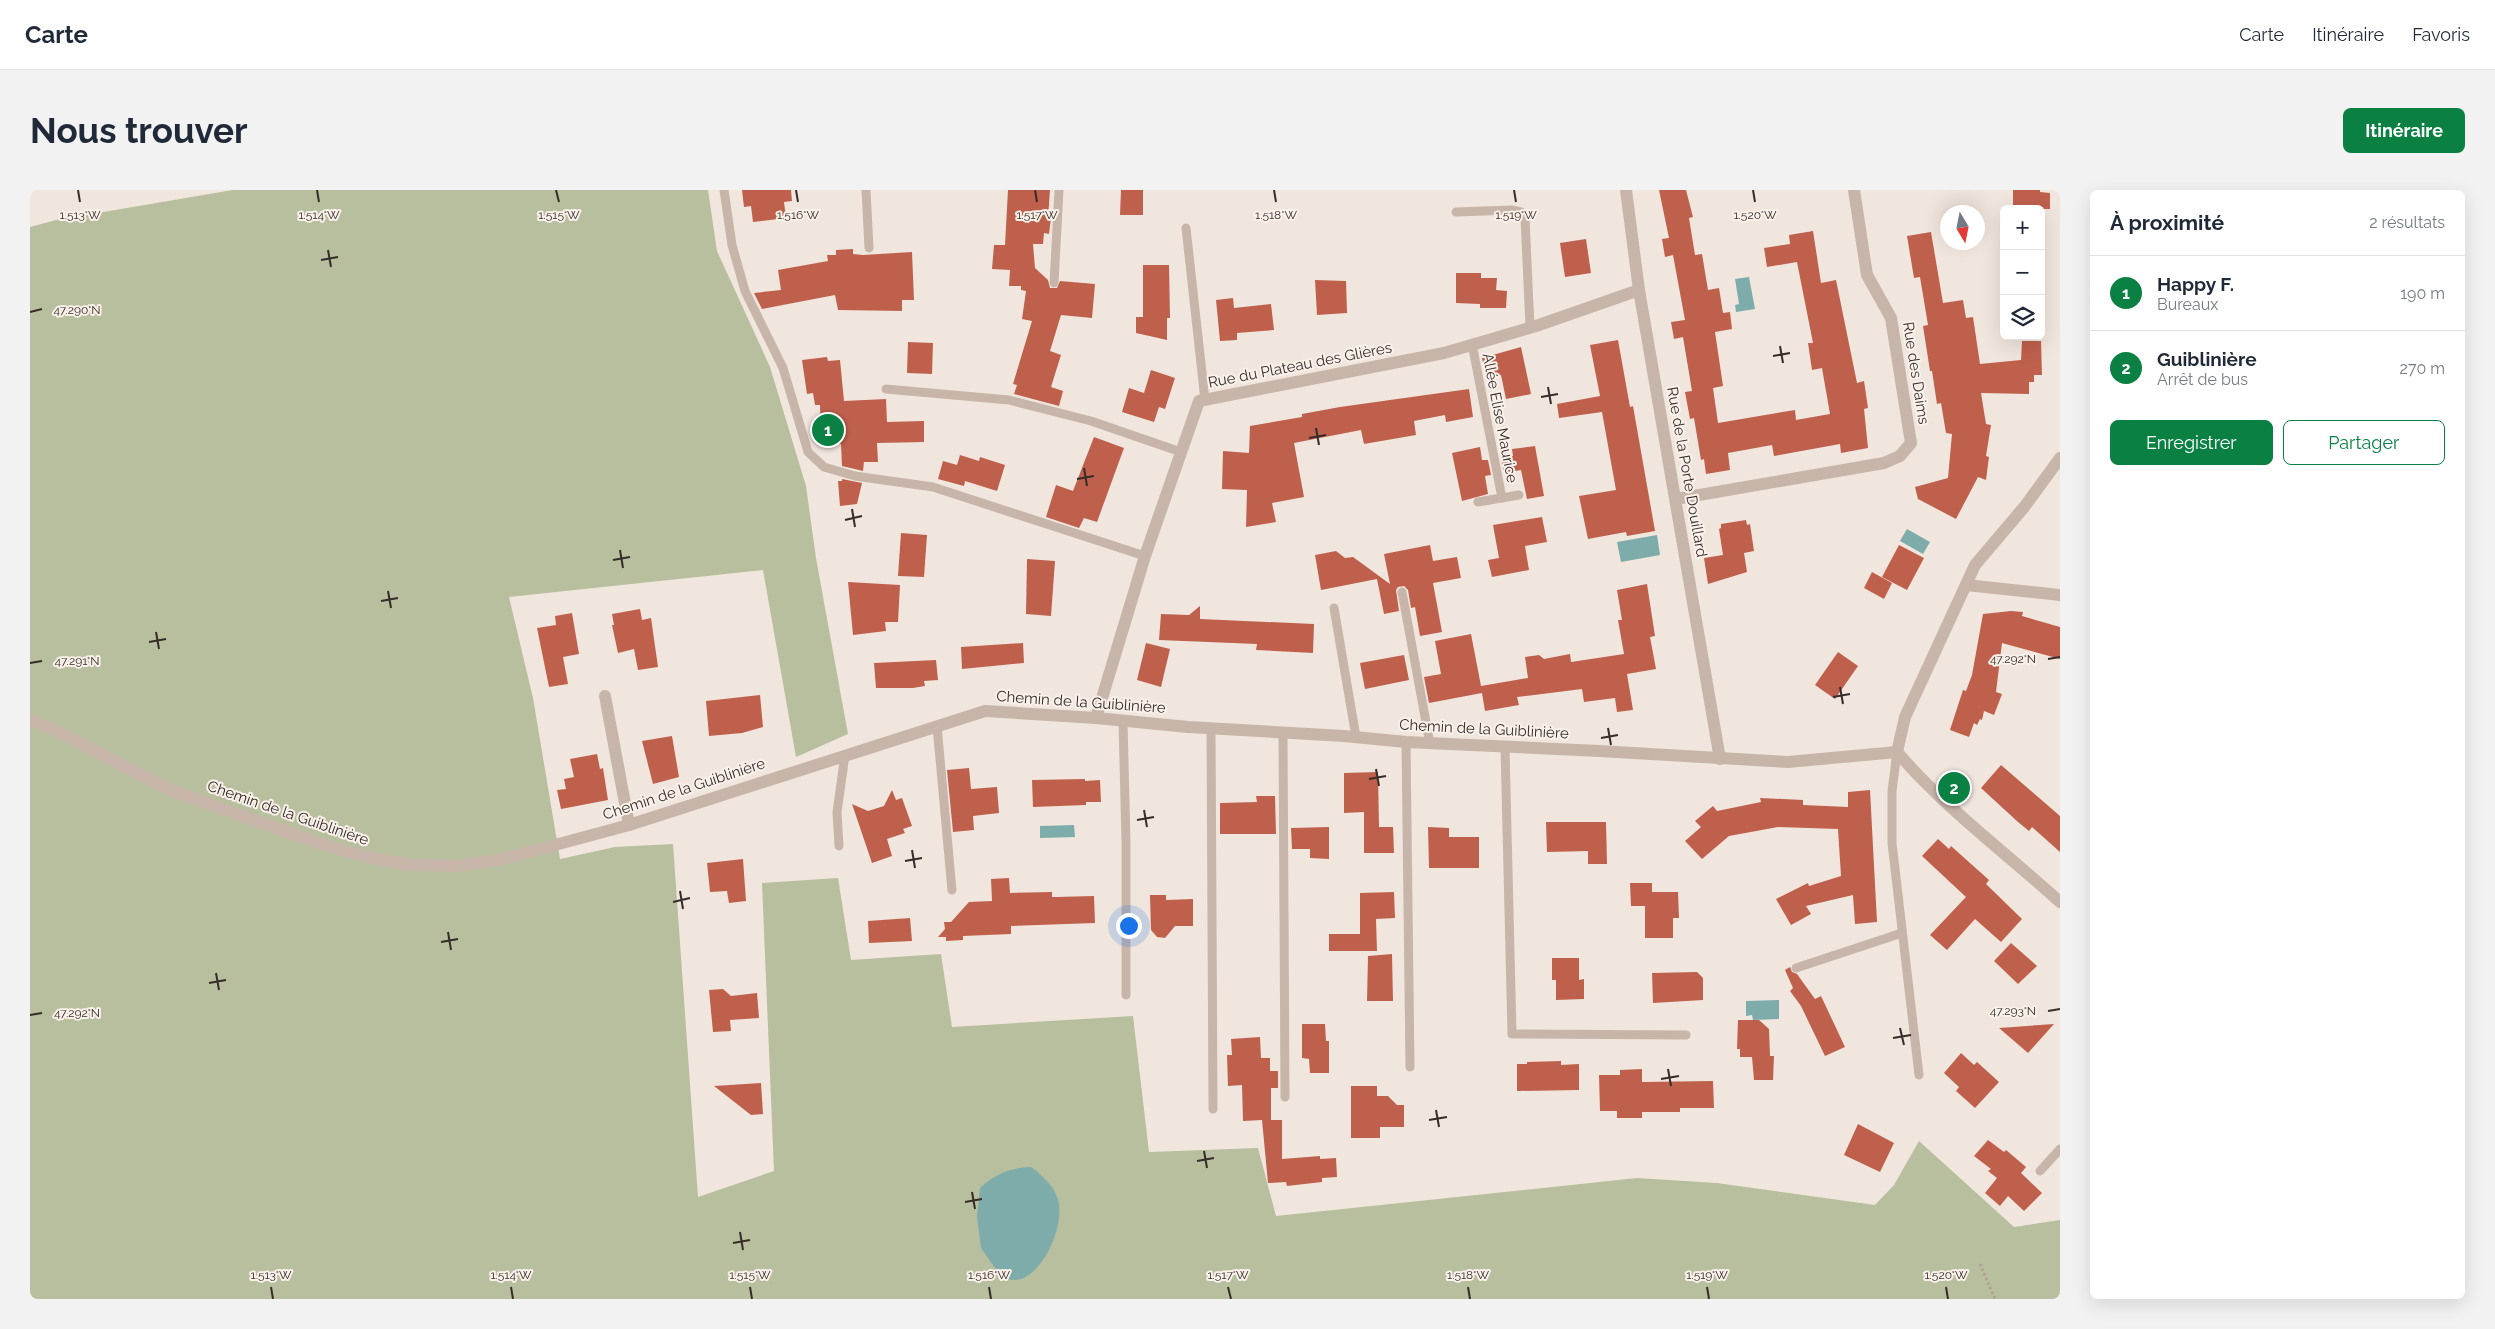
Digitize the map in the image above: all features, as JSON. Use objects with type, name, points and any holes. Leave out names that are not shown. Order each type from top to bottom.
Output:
[{"type":"street","name":"Rue de la Porte Douillard","points":[[1626,190],[1639,290],[1720,759]]},
{"type":"street","name":"Rue des Daims","points":[[1676,499],[1884,463],[1900,456],[1911,444],[1891,318],[1867,275],[1854,190]]},
{"type":"street","name":"Rue du Plateau des Glières","points":[[1096,718],[1145,556],[1199,401],[1444,353],[1530,327],[1639,290]]},
{"type":"street","points":[[2060,458],[2025,506],[1975,565],[1905,717],[1897,752],[1950,808],[2060,902]]},
{"type":"street","points":[[1966,585],[2060,595]]},
{"type":"street","points":[[606,696],[629,825]]},
{"type":"street","name":"Chemin de la Guiblinière","points":[[30,720],[56,730],[170,790],[314,842],[366,858],[411,865],[457,866],[503,859],[629,825],[844,754],[985,711],[1430,744],[1599,750],[1720,759],[1788,762],[1897,752]]},
{"type":"lane","points":[[724,190],[732,245],[745,291],[783,368],[808,452],[815,462],[824,467],[855,476],[933,487],[1145,556]]},
{"type":"lane","points":[[866,190],[869,248]]},
{"type":"lane","points":[[1054,283],[1059,190]]},
{"type":"lane","points":[[1456,212],[1512,210],[1521,212],[1525,218],[1530,327]]},
{"type":"lane","points":[[1186,228],[1206,400]]},
{"type":"lane","name":"Allée Elise Maurice","points":[[1472,344],[1502,498]]},
{"type":"lane","points":[[886,388],[1009,400],[1091,421],[1180,452]]},
{"type":"lane","name":"Allée Elise Maurice","points":[[1478,502],[1519,495]]},
{"type":"lane","points":[[1402,592],[1430,744]]},
{"type":"lane","points":[[1334,608],[1356,738]]},
{"type":"lane","points":[[1123,720],[1126,842],[1126,995]]},
{"type":"lane","points":[[937,726],[952,890]]},
{"type":"lane","points":[[1211,729],[1213,1109]]},
{"type":"lane","points":[[1283,733],[1285,1097]]},
{"type":"lane","points":[[1406,742],[1410,1066]]},
{"type":"lane","points":[[1505,748],[1512,1034],[1686,1035]]},
{"type":"lane","points":[[1897,752],[1892,791],[1892,843],[1919,1075]]},
{"type":"lane","points":[[840,846],[836,812],[844,754]]},
{"type":"lane","points":[[1796,968],[1902,933]]},
{"type":"lane","points":[[2040,1171],[2060,1149]]},
{"type":"path","points":[[1980,1264],[1995,1299]]},
{"type":"green space","points":[[233,190],[708,190],[717,251],[770,367],[806,486],[816,558],[848,734],[796,757],[763,570],[509,597],[533,698],[560,859],[615,847],[673,844],[698,1197],[774,1171],[762,883],[838,878],[851,960],[941,954],[952,1027],[1133,1016],[1149,1152],[1258,1148],[1276,1216],[1637,1178],[1717,1183],[1875,1205],[1894,1185],[1919,1141],[2014,1227],[2060,1220],[2060,1299],[30,1299],[30,227],[56,220]]},
{"type":"water","points":[[1749,277],[1755,309],[1736,312],[1735,305],[1739,304],[1735,279]]},
{"type":"water","points":[[1907,529],[1930,542],[1923,554],[1900,541]]},
{"type":"water","points":[[1657,535],[1660,555],[1621,562],[1617,542]]},
{"type":"water","points":[[1074,825],[1075,837],[1040,838],[1040,826]]},
{"type":"water","points":[[1779,1000],[1779,1019],[1753,1020],[1752,1015],[1746,1016],[1746,1001]]},
{"type":"water","points":[[1031,1167],[1047,1181],[1054,1190],[1058,1200],[1059,1221],[1056,1233],[1045,1257],[1030,1274],[1019,1280],[1002,1278],[981,1248],[977,1216],[980,1188],[1003,1173]]},
{"type":"building","points":[[742,190],[791,190],[792,201],[784,202],[786,218],[753,222],[751,206],[744,207]]},
{"type":"building","points":[[1008,190],[1050,190],[1048,218],[1051,218],[1049,234],[1044,233],[1043,244],[1033,244],[1035,268],[1048,280],[1050,288],[1057,288],[1060,281],[1095,284],[1092,318],[1061,315],[1050,351],[1061,355],[1051,387],[1063,391],[1059,406],[1014,394],[1017,385],[1013,384],[1032,321],[1022,319],[1026,291],[1021,290],[1021,286],[1009,286],[1010,270],[992,269],[994,245],[1005,245]]},
{"type":"building","points":[[1121,190],[1143,190],[1143,215],[1120,215]]},
{"type":"building","points":[[1659,190],[1686,190],[1693,217],[1689,218],[1695,255],[1702,254],[1708,290],[1719,288],[1723,313],[1730,312],[1732,329],[1715,332],[1723,386],[1713,388],[1718,423],[1795,410],[1796,420],[1830,414],[1822,368],[1812,370],[1808,343],[1813,343],[1797,262],[1767,267],[1764,248],[1790,244],[1789,235],[1813,231],[1821,283],[1836,280],[1857,383],[1864,381],[1868,408],[1864,409],[1868,448],[1841,453],[1840,444],[1774,456],[1772,445],[1728,453],[1730,470],[1706,474],[1704,459],[1701,460],[1694,418],[1690,419],[1685,392],[1692,391],[1683,337],[1674,339],[1671,322],[1685,320],[1673,255],[1665,257],[1662,239],[1669,238]]},
{"type":"building","points":[[2013,190],[2040,190],[2040,192],[2050,193],[2050,209],[2045,209],[2045,205],[2013,205]]},
{"type":"building","points":[[1931,232],[1943,303],[1963,300],[1966,318],[1973,317],[1980,364],[2021,360],[2022,341],[2041,341],[2042,375],[2034,375],[2034,382],[2029,382],[2029,394],[1981,393],[1986,424],[1991,425],[1986,456],[1989,457],[1986,480],[1978,477],[1956,519],[1918,499],[1915,487],[1948,478],[1952,434],[1946,433],[1941,403],[1937,404],[1923,326],[1928,325],[1920,277],[1914,278],[1907,236]]},
{"type":"building","points":[[1586,239],[1591,273],[1565,277],[1560,243]]},
{"type":"building","points":[[853,249],[853,254],[863,255],[912,252],[914,300],[902,300],[902,311],[838,310],[835,295],[762,309],[754,293],[781,290],[778,270],[828,261],[827,255],[836,255],[836,250]]},
{"type":"building","points":[[1143,265],[1169,265],[1170,318],[1167,318],[1167,340],[1136,333],[1136,317],[1143,317]]},
{"type":"building","points":[[1456,273],[1481,273],[1481,278],[1497,278],[1496,290],[1507,291],[1506,308],[1480,308],[1480,304],[1456,303]]},
{"type":"building","points":[[1315,280],[1346,281],[1347,313],[1317,315]]},
{"type":"building","points":[[1233,298],[1234,308],[1271,304],[1274,330],[1237,333],[1237,340],[1220,341],[1216,300]]},
{"type":"building","points":[[1618,340],[1630,407],[1633,406],[1655,531],[1627,536],[1626,532],[1588,539],[1579,496],[1616,490],[1602,412],[1559,418],[1557,404],[1600,396],[1590,345]]},
{"type":"building","points":[[908,342],[933,343],[932,374],[907,373]]},
{"type":"building","points":[[1521,347],[1531,394],[1506,399],[1501,375],[1486,378],[1482,358]]},
{"type":"building","points":[[827,357],[828,361],[840,360],[844,401],[886,399],[887,422],[924,421],[924,442],[877,443],[878,462],[864,462],[863,471],[842,466],[841,444],[821,444],[820,405],[815,405],[813,393],[807,394],[802,360]]},
{"type":"building","points":[[1151,370],[1175,378],[1165,409],[1159,407],[1154,422],[1122,412],[1129,388],[1144,393]]},
{"type":"building","points":[[1469,389],[1473,417],[1446,422],[1445,415],[1414,421],[1416,435],[1364,444],[1361,430],[1294,443],[1304,497],[1272,503],[1276,522],[1246,527],[1247,490],[1222,489],[1223,451],[1249,453],[1250,426],[1302,417],[1302,414],[1340,407]]},
{"type":"building","points":[[1094,437],[1124,448],[1097,522],[1084,518],[1079,528],[1046,517],[1056,485],[1073,491]]},
{"type":"building","points":[[1535,446],[1544,496],[1527,499],[1521,470],[1504,473],[1501,458],[1513,456],[1512,449]]},
{"type":"building","points":[[1480,447],[1482,460],[1488,460],[1491,475],[1485,476],[1488,494],[1462,501],[1452,453]]},
{"type":"building","points":[[960,455],[979,461],[980,457],[1005,465],[997,491],[965,481],[964,486],[938,479],[943,461],[957,465]]},
{"type":"building","points":[[842,479],[862,483],[857,504],[840,506],[838,481],[842,481]]},
{"type":"building","points":[[1542,517],[1547,542],[1525,546],[1529,570],[1492,577],[1488,560],[1499,558],[1493,525]]},
{"type":"building","points":[[1746,520],[1747,525],[1750,524],[1754,551],[1744,553],[1747,572],[1708,584],[1704,558],[1723,555],[1719,529],[1721,524]]},
{"type":"building","points":[[901,533],[927,535],[924,577],[898,576]]},
{"type":"building","points":[[1430,545],[1433,561],[1457,557],[1461,578],[1433,583],[1442,632],[1420,636],[1415,607],[1411,608],[1408,590],[1404,586],[1398,587],[1396,590],[1399,611],[1384,614],[1377,579],[1321,590],[1315,555],[1336,551],[1345,558],[1353,557],[1390,584],[1384,554]]},
{"type":"building","points":[[1899,545],[1924,558],[1907,590],[1882,577]]},
{"type":"building","points":[[1027,559],[1055,561],[1051,616],[1026,614]]},
{"type":"building","points":[[1872,572],[1892,583],[1884,599],[1864,588]]},
{"type":"building","points":[[848,582],[900,585],[898,622],[885,622],[886,631],[853,635]]},
{"type":"building","points":[[1647,584],[1655,636],[1650,637],[1656,669],[1627,674],[1633,710],[1617,712],[1615,698],[1584,702],[1582,689],[1517,697],[1519,705],[1485,711],[1482,693],[1429,703],[1424,677],[1441,674],[1435,641],[1471,634],[1481,686],[1528,678],[1525,657],[1539,655],[1544,659],[1570,654],[1571,662],[1624,654],[1618,620],[1622,620],[1617,590]]},
{"type":"building","points":[[1200,606],[1200,619],[1314,624],[1313,653],[1256,650],[1257,644],[1159,640],[1161,614],[1189,615]]},
{"type":"building","points":[[640,609],[642,620],[651,618],[658,667],[638,670],[634,649],[618,653],[612,625],[614,625],[612,614]]},
{"type":"building","points":[[2011,611],[2023,612],[2022,616],[2060,627],[2060,659],[2002,643],[1996,692],[2002,694],[1994,715],[1984,711],[1982,720],[1980,719],[1977,725],[1974,723],[1969,737],[1950,730],[1963,690],[1966,691],[1972,675],[1983,614]]},
{"type":"building","points":[[572,613],[579,654],[563,657],[568,684],[549,687],[537,628],[556,625],[555,616]]},
{"type":"building","points":[[1023,643],[1024,663],[962,669],[961,647]]},
{"type":"building","points":[[1146,643],[1170,649],[1161,687],[1137,680]]},
{"type":"building","points":[[1838,652],[1858,666],[1835,699],[1815,685]]},
{"type":"building","points":[[1404,655],[1409,680],[1365,689],[1360,663]]},
{"type":"building","points":[[936,660],[938,680],[924,681],[925,686],[913,688],[876,688],[874,663]]},
{"type":"building","points":[[760,695],[763,727],[742,733],[709,736],[706,701]]},
{"type":"building","points":[[672,736],[679,777],[653,784],[642,741]]},
{"type":"building","points":[[597,754],[600,769],[603,768],[608,800],[561,809],[557,790],[566,789],[564,779],[574,777],[570,759]]},
{"type":"building","points":[[2001,765],[2060,816],[2060,852],[2032,827],[2029,831],[1981,788]]},
{"type":"building","points":[[969,768],[971,789],[997,787],[999,813],[973,816],[974,830],[953,832],[947,770]]},
{"type":"building","points":[[1378,772],[1379,827],[1393,827],[1394,853],[1364,853],[1364,812],[1344,813],[1344,773]]},
{"type":"building","points":[[1085,779],[1085,781],[1100,780],[1101,802],[1086,802],[1086,805],[1033,807],[1032,780]]},
{"type":"building","points":[[892,790],[896,800],[902,798],[912,826],[903,829],[905,833],[887,839],[892,856],[872,863],[852,804],[868,811],[884,806]]},
{"type":"building","points":[[1870,790],[1877,922],[1855,924],[1853,895],[1806,906],[1811,914],[1791,925],[1776,899],[1808,883],[1809,886],[1841,876],[1838,829],[1778,827],[1729,836],[1702,859],[1685,841],[1701,827],[1695,821],[1713,806],[1717,811],[1761,802],[1760,798],[1803,800],[1803,805],[1848,807],[1848,792]]},
{"type":"building","points":[[1256,796],[1275,796],[1276,834],[1220,834],[1220,803],[1257,802]]},
{"type":"building","points":[[1546,822],[1606,822],[1607,864],[1588,864],[1588,851],[1547,852]]},
{"type":"building","points":[[1329,827],[1329,859],[1310,858],[1310,849],[1292,849],[1291,828]]},
{"type":"building","points":[[1428,827],[1449,828],[1449,837],[1479,837],[1479,868],[1429,868]]},
{"type":"building","points":[[1938,839],[1949,849],[1951,846],[1989,880],[1986,884],[2022,919],[2001,942],[1975,919],[1947,950],[1930,935],[1966,897],[1922,856]]},
{"type":"building","points":[[743,859],[746,901],[729,903],[727,891],[710,892],[707,863]]},
{"type":"building","points":[[1009,878],[1010,893],[1052,892],[1052,897],[1094,896],[1095,923],[1011,926],[1011,934],[963,936],[963,940],[946,941],[946,937],[938,937],[945,929],[944,922],[951,922],[969,902],[992,901],[991,879]]},
{"type":"building","points":[[1630,883],[1652,883],[1652,892],[1678,892],[1679,918],[1673,918],[1673,938],[1645,938],[1645,906],[1631,906]]},
{"type":"building","points":[[1394,892],[1395,918],[1376,919],[1377,951],[1329,951],[1329,934],[1360,934],[1360,893]]},
{"type":"building","points":[[1150,895],[1166,895],[1166,900],[1193,899],[1193,926],[1175,926],[1165,938],[1157,937],[1151,930]]},
{"type":"building","points":[[910,918],[912,941],[869,943],[868,921]]},
{"type":"building","points":[[2011,943],[2037,966],[2018,984],[1994,961]]},
{"type":"building","points":[[1392,954],[1393,1001],[1367,1001],[1368,956]]},
{"type":"building","points":[[1552,958],[1579,958],[1579,980],[1584,979],[1584,999],[1556,1000],[1556,980],[1552,980]]},
{"type":"building","points":[[1790,967],[1792,972],[1797,974],[1815,999],[1821,996],[1845,1047],[1825,1056],[1801,1006],[1790,991],[1793,988],[1785,970]]},
{"type":"building","points":[[1697,972],[1703,978],[1703,1000],[1653,1003],[1652,973]]},
{"type":"building","points":[[723,989],[731,996],[757,993],[759,1018],[730,1020],[731,1031],[713,1032],[709,990]]},
{"type":"building","points":[[1738,1020],[1759,1020],[1769,1029],[1770,1056],[1774,1056],[1773,1080],[1754,1080],[1752,1057],[1740,1057],[1740,1049],[1737,1049]]},
{"type":"building","points":[[1302,1024],[1325,1024],[1326,1041],[1329,1041],[1329,1073],[1310,1073],[1309,1059],[1302,1058]]},
{"type":"building","points":[[2054,1024],[2028,1053],[1999,1028]]},
{"type":"building","points":[[1260,1037],[1261,1058],[1270,1058],[1270,1071],[1278,1071],[1278,1088],[1271,1088],[1271,1120],[1282,1120],[1282,1159],[1320,1156],[1320,1159],[1336,1158],[1337,1177],[1322,1178],[1322,1182],[1287,1186],[1286,1182],[1268,1183],[1262,1120],[1243,1121],[1242,1085],[1228,1086],[1227,1055],[1232,1055],[1231,1039]]},
{"type":"building","points":[[1961,1053],[1974,1065],[1977,1062],[1999,1082],[1975,1108],[1956,1091],[1959,1087],[1944,1073]]},
{"type":"building","points":[[1561,1061],[1561,1065],[1579,1064],[1579,1090],[1517,1091],[1517,1064]]},
{"type":"building","points":[[1642,1069],[1642,1082],[1713,1081],[1714,1108],[1680,1108],[1680,1112],[1642,1112],[1642,1118],[1617,1118],[1617,1111],[1600,1111],[1599,1075],[1620,1075],[1620,1070]]},
{"type":"building","points":[[761,1083],[763,1114],[751,1115],[714,1086]]},
{"type":"building","points":[[1351,1086],[1377,1086],[1377,1096],[1388,1096],[1397,1105],[1404,1105],[1404,1127],[1380,1127],[1380,1138],[1351,1138]]},
{"type":"building","points":[[1858,1124],[1894,1143],[1880,1172],[1844,1155]]},
{"type":"building","points":[[1988,1140],[2004,1152],[2006,1150],[2026,1167],[2021,1173],[2042,1193],[2024,1211],[2008,1196],[2000,1206],[1985,1193],[1997,1178],[1988,1171],[1991,1169],[1974,1156]]},
{"type":"place","name":"Happy F.","points":[[828,430]]},
{"type":"place","name":"Guiblinière","points":[[1954,788]]}]
